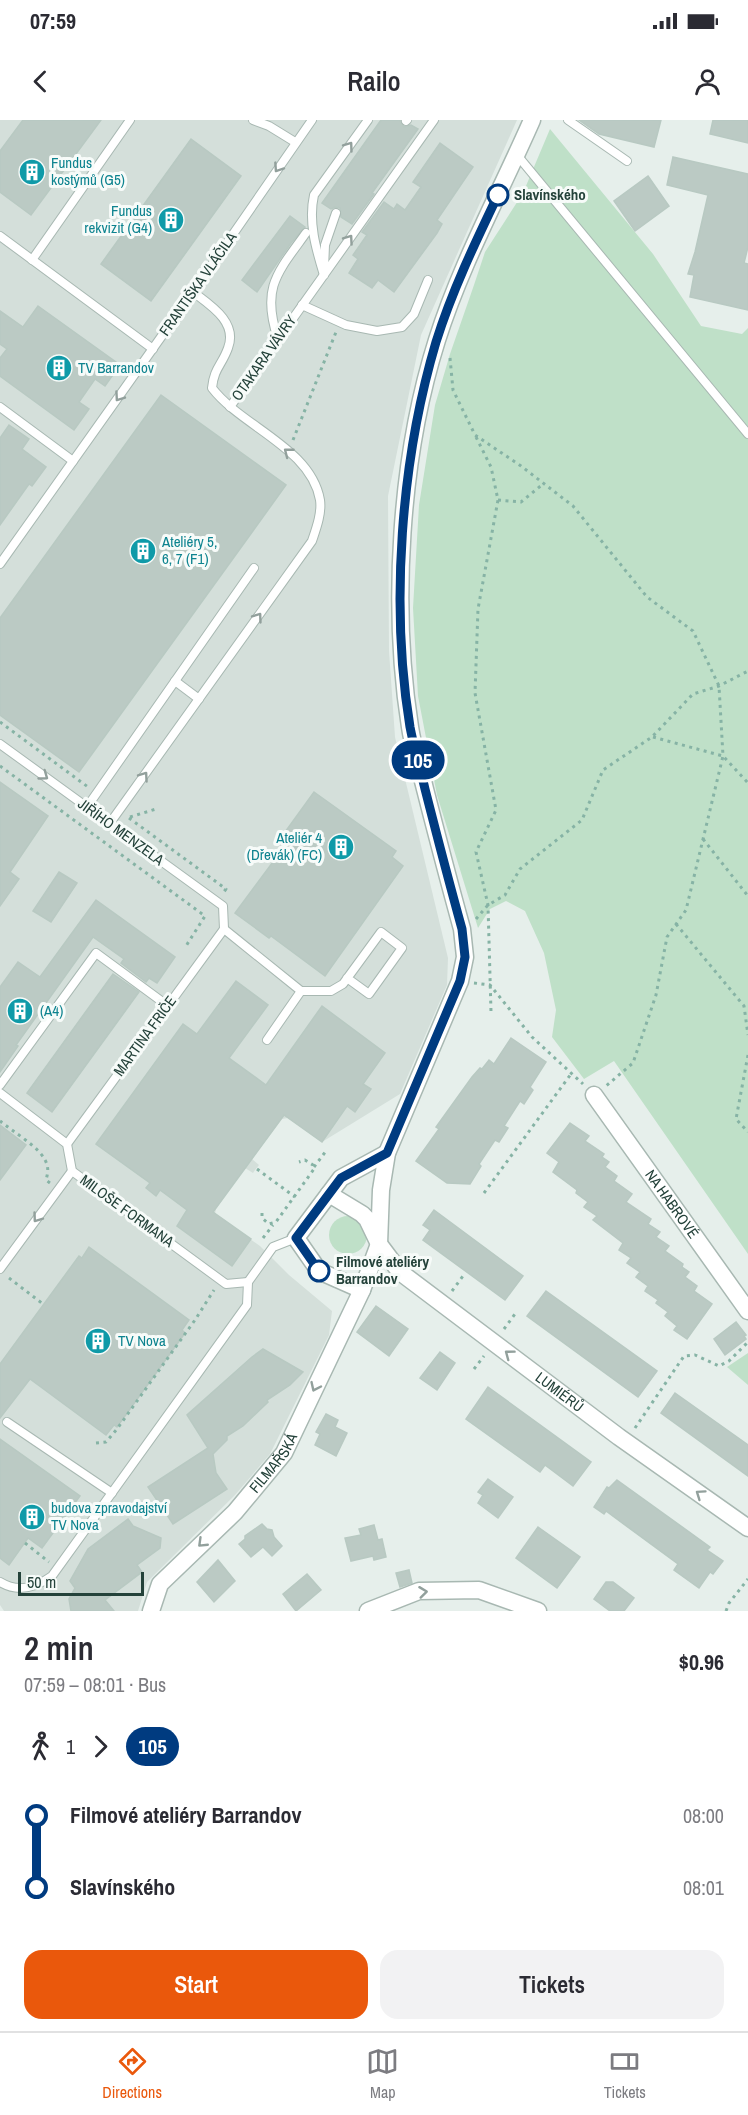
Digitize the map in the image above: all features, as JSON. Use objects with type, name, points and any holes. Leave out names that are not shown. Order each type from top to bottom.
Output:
[{"type":"street","points":[[362,1290],[319,1271],[296,1238],[341,1178],[387,1153],[460,981],[465,957],[462,929],[410,729],[403,666],[401,605],[403,533],[409,466],[421,403],[437,341],[468,256],[532,120]]},
{"type":"street","name":"NA HABROVÉ","points":[[594,1095],[748,1311]]},
{"type":"street","name":"FILMAŘSKÁ","points":[[151,1611],[160,1584],[235,1512],[284,1453],[362,1290],[379,1244],[381,1190],[387,1153]]},
{"type":"street","name":"LUMIÉRŮ","points":[[329,1194],[367,1219],[379,1244],[400,1272],[625,1442],[748,1528]]},
{"type":"street","points":[[368,1611],[419,1591],[479,1590],[538,1611]]},
{"type":"lane","points":[[32,260],[130,120]]},
{"type":"lane","points":[[253,120],[269,126],[295,142]]},
{"type":"lane","name":"FRANTIŠKA VLÁČILA","points":[[0,564],[312,120]]},
{"type":"lane","points":[[324,275],[312,223],[311,208],[314,195],[368,120]]},
{"type":"lane","name":"OTAKARA VÁVRY","points":[[111,823],[312,541],[318,520],[320,501],[314,482],[304,464],[230,406],[434,120]]},
{"type":"lane","points":[[568,120],[627,161]]},
{"type":"lane","points":[[517,155],[748,434]]},
{"type":"lane","points":[[324,275],[325,245],[336,213]]},
{"type":"lane","points":[[278,339],[272,314],[272,287],[277,273],[306,233]]},
{"type":"lane","points":[[0,236],[153,349]]},
{"type":"lane","points":[[302,305],[346,325],[377,331],[402,327],[414,314],[428,280]]},
{"type":"lane","points":[[193,292],[222,315],[230,335],[228,348],[216,367],[212,388],[230,406]]},
{"type":"lane","points":[[0,407],[73,461]]},
{"type":"lane","points":[[87,807],[254,568]]},
{"type":"lane","points":[[175,681],[199,699]]},
{"type":"lane","name":"JIŘÍHO MENZELA","points":[[0,744],[223,906],[224,929]]},
{"type":"lane","points":[[224,929],[301,991],[331,991],[343,984],[347,978],[381,932],[402,948],[369,994],[347,978]]},
{"type":"lane","name":"MARTINA FRIČE","points":[[67,1144],[224,929]]},
{"type":"lane","points":[[0,1085],[96,953],[168,1006]]},
{"type":"lane","points":[[267,1040],[301,991]]},
{"type":"lane","points":[[0,1093],[67,1144]]},
{"type":"lane","name":"MILOŠE FORMANA","points":[[67,1144],[72,1171],[226,1284],[248,1282]]},
{"type":"lane","points":[[2,1272],[72,1171]]},
{"type":"lane","points":[[0,1582],[11,1588],[40,1584],[52,1576],[247,1305],[248,1282],[273,1247],[296,1238]]},
{"type":"lane","points":[[7,1422],[112,1493]]},
{"type":"path","points":[[288,452],[340,322]]},
{"type":"path","points":[[437,341],[450,354],[453,390],[491,467],[498,500],[478,609],[475,693],[496,810],[476,852],[488,905],[491,1012]]},
{"type":"path","points":[[475,435],[573,506],[647,597],[693,631],[719,686],[723,756],[686,910],[667,937],[656,995],[633,1063],[594,1095]]},
{"type":"path","points":[[498,500],[521,502],[543,484]]},
{"type":"path","points":[[488,905],[505,895],[520,869],[582,820],[603,770],[652,737],[693,694],[719,686],[748,671]]},
{"type":"path","points":[[0,722],[71,774]]},
{"type":"path","points":[[652,737],[723,756],[748,783]]},
{"type":"path","points":[[0,766],[205,916],[186,946]]},
{"type":"path","points":[[156,809],[129,817],[226,889]]},
{"type":"path","points":[[703,839],[748,896]]},
{"type":"path","points":[[676,924],[746,1004],[748,1035]]},
{"type":"path","points":[[460,981],[490,985],[532,1037],[571,1074],[484,1192]]},
{"type":"path","points":[[748,1054],[736,1119],[748,1132]]},
{"type":"path","points":[[0,1121],[40,1153],[46,1161],[48,1171],[46,1180],[59,1189]]},
{"type":"path","points":[[263,1238],[295,1197],[326,1151]]},
{"type":"path","points":[[299,1162],[305,1160],[314,1167]]},
{"type":"path","points":[[257,1169],[295,1197]]},
{"type":"path","points":[[262,1213],[263,1220],[268,1224],[274,1224]]},
{"type":"path","points":[[2,1272],[44,1304]]},
{"type":"path","points":[[451,1293],[464,1276]]},
{"type":"path","points":[[96,1443],[106,1442],[215,1289],[219,1293]]},
{"type":"path","points":[[625,1442],[684,1356],[695,1355],[719,1366],[729,1362],[748,1342]]},
{"type":"path","points":[[25,1543],[57,1568]]},
{"type":"path","points":[[726,1611],[729,1603],[748,1579]]},
{"type":"shaded area","points":[[0,120],[517,120],[421,335],[388,496],[389,651],[395,737],[448,958],[447,985],[400,1094],[322,1142],[288,1118],[282,1119],[252,1159],[259,1165],[253,1173],[245,1168],[216,1209],[215,1214],[260,1246],[289,1275],[332,1311],[329,1335],[270,1454],[235,1495],[147,1582],[138,1611],[4,1611],[0,1605]]},
{"type":"green space","points":[[550,129],[653,254],[701,326],[742,334],[748,328],[748,1254],[614,1061],[584,1079],[552,1037],[556,1010],[544,953],[525,911],[506,901],[490,909],[478,928],[437,795],[418,696],[413,608],[419,505],[435,405],[485,252],[523,193]]},
{"type":"green space","points":[[348,1216],[361,1222],[367,1235],[361,1248],[348,1254],[335,1248],[329,1235],[335,1222]]},
{"type":"green space","points":[[748,1353],[748,1385],[727,1367]]},
{"type":"building","name":"Fundus kostýmů (G5)","points":[[23,120],[101,120],[31,215],[0,192],[0,151]]},
{"type":"building","points":[[381,120],[400,120],[404,127],[411,125],[418,129],[352,224],[341,217],[340,208],[331,209],[322,203]]},
{"type":"building","points":[[579,120],[661,120],[654,147],[599,134]]},
{"type":"building","points":[[713,120],[748,120],[748,143],[710,134]]},
{"type":"building","name":"Fundus rekvizit (G4)","points":[[191,139],[241,176],[151,301],[101,264]]},
{"type":"building","points":[[440,143],[473,167],[437,220],[442,224],[437,233],[394,292],[378,280],[372,288],[349,273],[358,259],[353,255],[367,235],[362,232],[384,202],[394,209],[397,204],[405,210],[421,187],[413,182]]},
{"type":"building","points":[[673,157],[748,174],[748,247],[744,263],[748,264],[748,310],[690,297],[694,275],[688,274],[708,195],[667,185]]},
{"type":"building","points":[[648,176],[669,206],[635,231],[614,201]]},
{"type":"building","points":[[290,216],[305,227],[257,292],[242,280]]},
{"type":"building","name":"TV Barrandov","points":[[38,306],[120,365],[105,386],[95,379],[79,402],[89,409],[74,430],[0,376],[0,358],[7,349],[0,344],[0,311],[23,327]]},
{"type":"building","name":"Ateliéry 5, 6, 7 (F1)","points":[[161,395],[286,485],[79,772],[0,715],[0,618]]},
{"type":"building","points":[[9,425],[29,439],[22,449],[46,467],[32,486],[29,484],[0,525],[0,438]]},
{"type":"building","points":[[0,782],[48,816],[10,872],[19,879],[0,906]]},
{"type":"building","points":[[314,792],[396,851],[392,857],[403,866],[325,976],[271,936],[269,938],[235,913],[287,843],[280,839]]},
{"type":"building","points":[[59,872],[77,883],[51,922],[33,911]]},
{"type":"building","points":[[96,900],[175,957],[157,983],[149,978],[146,982],[121,963],[124,959],[93,937],[16,1045],[18,1046],[0,1072],[0,987],[18,962],[40,977]]},
{"type":"building","points":[[113,974],[139,992],[52,1112],[27,1093]]},
{"type":"building","points":[[236,981],[268,1005],[229,1058],[266,1085],[322,1006],[385,1053],[363,1084],[371,1089],[355,1112],[347,1106],[322,1142],[284,1115],[213,1212],[251,1239],[232,1266],[177,1226],[187,1210],[160,1190],[156,1196],[146,1188],[150,1183],[96,1144],[183,1024],[197,1034]]},
{"type":"building","points":[[511,1038],[546,1062],[530,1087],[533,1090],[524,1104],[520,1101],[504,1126],[508,1128],[499,1142],[495,1140],[479,1164],[481,1166],[470,1184],[447,1183],[416,1161],[439,1129],[436,1127],[472,1077],[489,1060],[494,1064]]},
{"type":"building","points":[[570,1123],[589,1136],[585,1141],[604,1154],[602,1157],[609,1162],[605,1167],[617,1176],[614,1181],[632,1194],[626,1202],[651,1219],[648,1224],[660,1232],[656,1237],[669,1246],[665,1251],[683,1264],[682,1267],[689,1272],[685,1277],[697,1286],[694,1291],[712,1304],[687,1339],[674,1330],[677,1326],[665,1316],[668,1312],[656,1303],[658,1300],[645,1291],[648,1286],[636,1277],[640,1272],[627,1263],[631,1258],[619,1250],[623,1243],[593,1220],[597,1216],[584,1207],[588,1202],[576,1193],[577,1190],[553,1172],[559,1162],[547,1153]]},
{"type":"building","points":[[0,1125],[26,1145],[0,1180]]},
{"type":"building","points":[[434,1210],[523,1276],[505,1300],[423,1240],[430,1230],[423,1225]]},
{"type":"building","name":"TV Nova","points":[[89,1247],[189,1320],[182,1330],[185,1333],[117,1427],[114,1425],[106,1435],[30,1379],[0,1418],[0,1364],[79,1256],[82,1258]]},
{"type":"building","points":[[546,1291],[657,1371],[638,1397],[527,1316]]},
{"type":"building","points":[[376,1306],[408,1329],[389,1356],[357,1332]]},
{"type":"building","points":[[736,1322],[746,1335],[744,1336],[746,1339],[725,1355],[714,1339]]},
{"type":"building","points":[[263,1349],[303,1372],[290,1385],[267,1400],[268,1402],[243,1426],[227,1436],[227,1440],[213,1454],[216,1473],[227,1489],[173,1524],[148,1487],[208,1448],[187,1415]]},
{"type":"building","points":[[440,1352],[455,1363],[437,1390],[420,1378]]},
{"type":"building","points":[[488,1387],[591,1462],[573,1486],[545,1465],[540,1472],[466,1419]]},
{"type":"building","points":[[675,1393],[748,1445],[748,1476],[661,1413]]},
{"type":"building","points":[[326,1414],[338,1420],[335,1427],[347,1433],[336,1456],[315,1445],[320,1434],[316,1432]]},
{"type":"building","name":"budova zpravodajství TV Nova","points":[[0,1439],[80,1496],[42,1548],[28,1538],[9,1565],[0,1558]]},
{"type":"building","points":[[488,1479],[513,1497],[498,1518],[478,1503],[483,1495],[478,1492]]},
{"type":"building","points":[[617,1480],[710,1547],[707,1550],[723,1561],[713,1574],[710,1572],[699,1588],[674,1570],[678,1564],[606,1511],[604,1514],[594,1507],[607,1487],[609,1488]]},
{"type":"building","points":[[128,1519],[133,1526],[161,1538],[160,1548],[137,1565],[142,1572],[105,1600],[114,1611],[71,1611],[69,1599],[75,1588],[70,1581],[88,1549]]},
{"type":"building","points":[[262,1524],[272,1530],[274,1537],[282,1546],[272,1556],[263,1547],[251,1557],[239,1544],[245,1536]]},
{"type":"building","points":[[374,1525],[378,1540],[382,1539],[386,1557],[374,1560],[373,1556],[351,1561],[345,1538],[361,1535],[359,1529]]},
{"type":"building","points":[[538,1527],[580,1557],[557,1588],[516,1558]]},
{"type":"building","points":[[218,1560],[235,1581],[214,1602],[197,1582]]},
{"type":"building","points":[[409,1570],[412,1583],[400,1587],[396,1573]]},
{"type":"building","points":[[307,1574],[321,1590],[296,1611],[283,1594]]},
{"type":"building","points":[[606,1582],[613,1582],[634,1598],[624,1611],[610,1611],[594,1599]]},
{"type":"bus line","name":"105","points":[[319,1271],[296,1238],[341,1178],[387,1153],[460,981],[465,957],[462,929],[410,729],[403,666],[401,605],[403,533],[409,466],[421,403],[437,341],[468,256],[498,195]]},
{"type":"place","name":"Fundus kostýmů (G5)","points":[[32,172]]},
{"type":"place","name":"Slavínského","points":[[498,195]]},
{"type":"place","name":"Fundus rekvizit (G4)","points":[[171,220]]},
{"type":"place","name":"TV Barrandov","points":[[59,368]]},
{"type":"place","name":"Ateliéry 5, 6, 7 (F1)","points":[[143,551]]},
{"type":"place","name":"Ateliér 4 (Dřevák) (FC)","points":[[341,847]]},
{"type":"place","name":"(A4)","points":[[20,1011]]},
{"type":"place","name":"Filmové ateliéry Barrandov","points":[[319,1271]]},
{"type":"place","name":"TV Nova","points":[[98,1341]]},
{"type":"place","name":"budova zpravodajství TV Nova","points":[[32,1517]]}]
